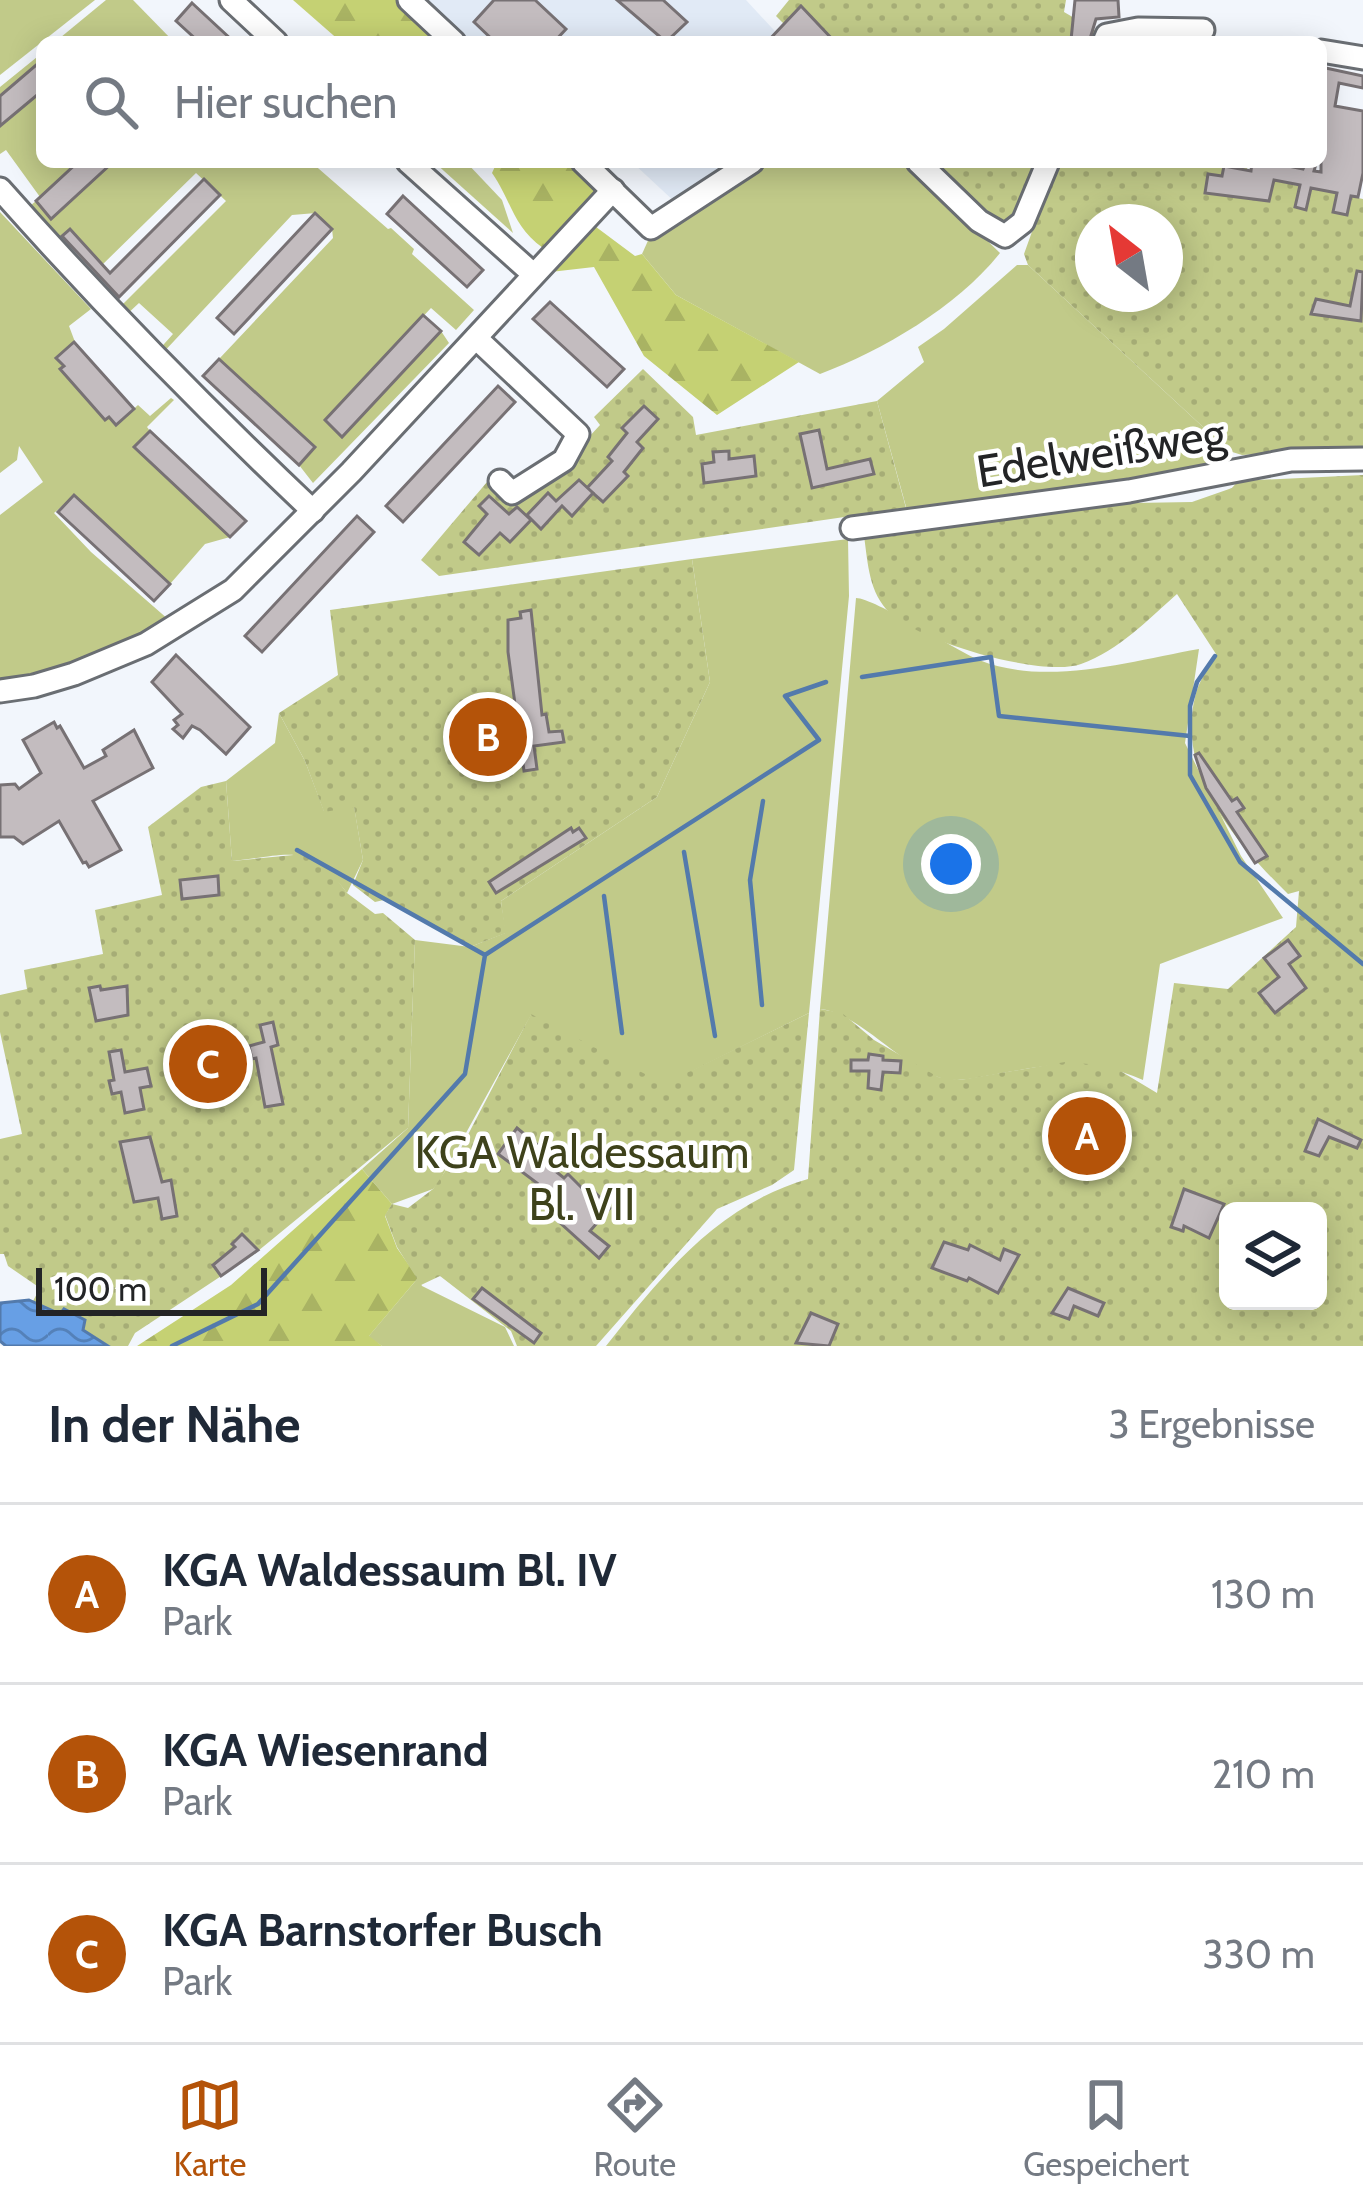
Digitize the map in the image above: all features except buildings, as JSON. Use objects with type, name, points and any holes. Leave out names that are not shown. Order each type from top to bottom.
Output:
[{"type":"street","points":[[231,0],[270,36]]},
{"type":"street","points":[[409,0],[448,36]]},
{"type":"street","points":[[1107,36],[1138,29],[1203,30]]},
{"type":"street","points":[[1327,52],[1363,58]]},
{"type":"street","points":[[415,168],[533,274]]},
{"type":"street","points":[[589,168],[651,228],[743,168]]},
{"type":"street","points":[[924,168],[980,221],[1005,236],[1022,222],[1045,168]]},
{"type":"street","points":[[0,189],[88,290],[186,391],[313,511]]},
{"type":"street","points":[[0,691],[74,674],[177,627],[245,580],[613,190]]},
{"type":"street","points":[[476,338],[578,434],[564,460],[512,493],[500,482]]},
{"type":"street","name":"Edelweißweg","points":[[852,528],[1129,490],[1292,460],[1363,459]]},
{"type":"shaded area","points":[[419,0],[746,0],[779,36],[458,36]]},
{"type":"shaded area","points":[[638,168],[728,168],[676,203]]},
{"type":"green space","points":[[0,0],[95,0],[49,36],[36,36],[36,47],[0,75]]},
{"type":"green space","points":[[106,0],[133,0],[168,36],[62,36]]},
{"type":"green space","points":[[293,0],[402,0],[441,36],[334,36]]},
{"type":"green space","points":[[789,0],[1066,0],[1064,12],[1100,33],[796,36],[776,16]]},
{"type":"green space","points":[[36,58],[36,168],[71,168],[40,197],[6,150],[0,154],[0,87]]},
{"type":"green space","points":[[106,168],[318,168],[391,228],[414,249],[412,254],[474,310],[456,330],[431,308],[326,420],[341,436],[441,331],[449,343],[313,483],[299,465],[314,447],[219,359],[333,238],[332,229],[316,213],[292,215],[160,356],[156,353],[173,334],[139,303],[125,316],[118,309],[226,201],[196,173],[100,267],[70,229],[54,243],[25,210],[36,201],[52,218]]},
{"type":"green space","points":[[441,168],[472,168],[502,200],[513,233]]},
{"type":"green space","points":[[494,168],[582,168],[591,176],[596,197],[543,248],[519,223],[492,173]]},
{"type":"green space","points":[[753,168],[912,168],[1000,253],[963,291],[918,325],[820,374],[676,295],[642,254],[651,234]]},
{"type":"green space","points":[[936,168],[1039,168],[1013,221],[992,219]]},
{"type":"green space","points":[[1055,168],[1247,168],[1246,175],[1363,199],[1363,448],[1242,455],[1229,451],[1079,312],[1183,312],[1183,204],[1075,204],[1075,308],[1028,265],[1024,254]]},
{"type":"green space","points":[[0,212],[91,309],[69,326],[75,342],[57,358],[64,366],[61,370],[94,400],[91,404],[105,420],[109,417],[116,425],[138,405],[150,416],[174,400],[147,427],[150,431],[135,448],[230,537],[205,544],[170,584],[74,496],[54,513],[177,627],[0,691],[0,515],[43,482],[19,446],[17,460],[0,473]]},
{"type":"green space","points":[[584,218],[635,256],[642,254],[676,295],[799,362],[717,415],[644,356],[594,267],[533,274]]},
{"type":"green space","points":[[1017,265],[1028,265],[1229,451],[1213,466],[908,514],[877,401],[924,362],[918,347]]},
{"type":"green space","points":[[643,369],[693,417],[696,435],[877,401],[906,508],[439,576],[421,560],[487,482],[511,499],[564,464],[600,425],[594,417]]},
{"type":"green space","points":[[1363,475],[1363,1346],[606,1346],[671,1269],[719,1225],[746,1206],[808,1179],[820,1009],[842,1013],[874,1040],[938,1077],[960,1080],[1065,1062],[1112,1066],[1157,1093],[1174,983],[1228,989],[1296,927],[1299,891],[1288,894],[1249,853],[1215,806],[1203,780],[1191,726],[1196,691],[1216,654],[1177,594],[1121,643],[1095,658],[1063,667],[1039,666],[982,655],[905,624],[883,605],[868,567],[864,536],[1134,503],[1192,502],[1232,488],[1238,481]]},
{"type":"green space","points":[[848,539],[849,596],[809,1013],[664,1085],[531,1015],[439,1182],[433,1189],[392,1204],[362,1169],[408,1128],[415,940],[470,947],[505,933],[501,901],[657,797],[710,682],[692,559]]},
{"type":"green space","points":[[692,559],[710,682],[657,797],[501,901],[506,933],[470,947],[388,899],[375,902],[353,885],[363,860],[354,807],[324,812],[305,761],[279,713],[338,675],[330,610]]},
{"type":"green space","points":[[856,598],[979,660],[1005,668],[1060,672],[1199,649],[1185,743],[1241,856],[1283,918],[1160,964],[1143,1080],[1124,1072],[1071,1064],[969,1079],[941,1078],[910,1063],[849,1019],[820,1009]]},
{"type":"green space","points":[[279,713],[324,811],[354,806],[363,860],[347,893],[309,858],[284,855],[232,861],[226,781],[275,743]]},
{"type":"green space","points":[[226,781],[232,861],[304,854],[326,865],[347,893],[375,914],[383,913],[415,940],[408,1128],[253,1255],[135,1333],[128,1346],[110,1346],[82,1329],[84,1320],[65,1309],[61,1314],[33,1301],[40,1288],[8,1266],[0,1254],[0,1139],[22,1134],[0,1032],[0,995],[27,989],[24,970],[103,954],[95,910],[162,895],[148,827],[201,787]]},
{"type":"green space","name":"KGA Waldessaum Bl. VII","points":[[809,1013],[794,1170],[717,1209],[596,1346],[517,1346],[511,1331],[440,1276],[421,1285],[397,1247],[385,1215],[392,1204],[408,1208],[433,1189],[461,1148],[531,1014],[664,1084]]},
{"type":"green space","points":[[362,1169],[392,1204],[385,1216],[397,1248],[418,1278],[369,1336],[382,1346],[137,1346],[231,1285]]},
{"type":"green space","points":[[418,1278],[422,1286],[505,1327],[514,1346],[382,1346],[368,1337]]},
{"type":"water","points":[[29,1300],[85,1320],[83,1330],[108,1346],[6,1346],[0,1341],[0,1303]]},
{"type":"waterway","points":[[1215,656],[1197,682],[1190,706],[1190,775],[1240,862],[1363,964]]},
{"type":"waterway","points":[[862,677],[991,657],[999,716],[1190,736]]},
{"type":"waterway","points":[[485,955],[819,740],[785,696],[826,682]]},
{"type":"waterway","points":[[762,1005],[750,880],[763,801]]},
{"type":"waterway","points":[[172,1346],[258,1304],[465,1074],[485,955],[297,850]]},
{"type":"waterway","points":[[684,852],[715,1036]]},
{"type":"waterway","points":[[604,896],[622,1033]]},
{"type":"place","name":"KGA Wiesenrand","points":[[488,737]]},
{"type":"place","name":"KGA Barnstorfer Busch","points":[[208,1064]]},
{"type":"place","name":"KGA Waldessaum Bl. IV","points":[[1087,1136]]}]
